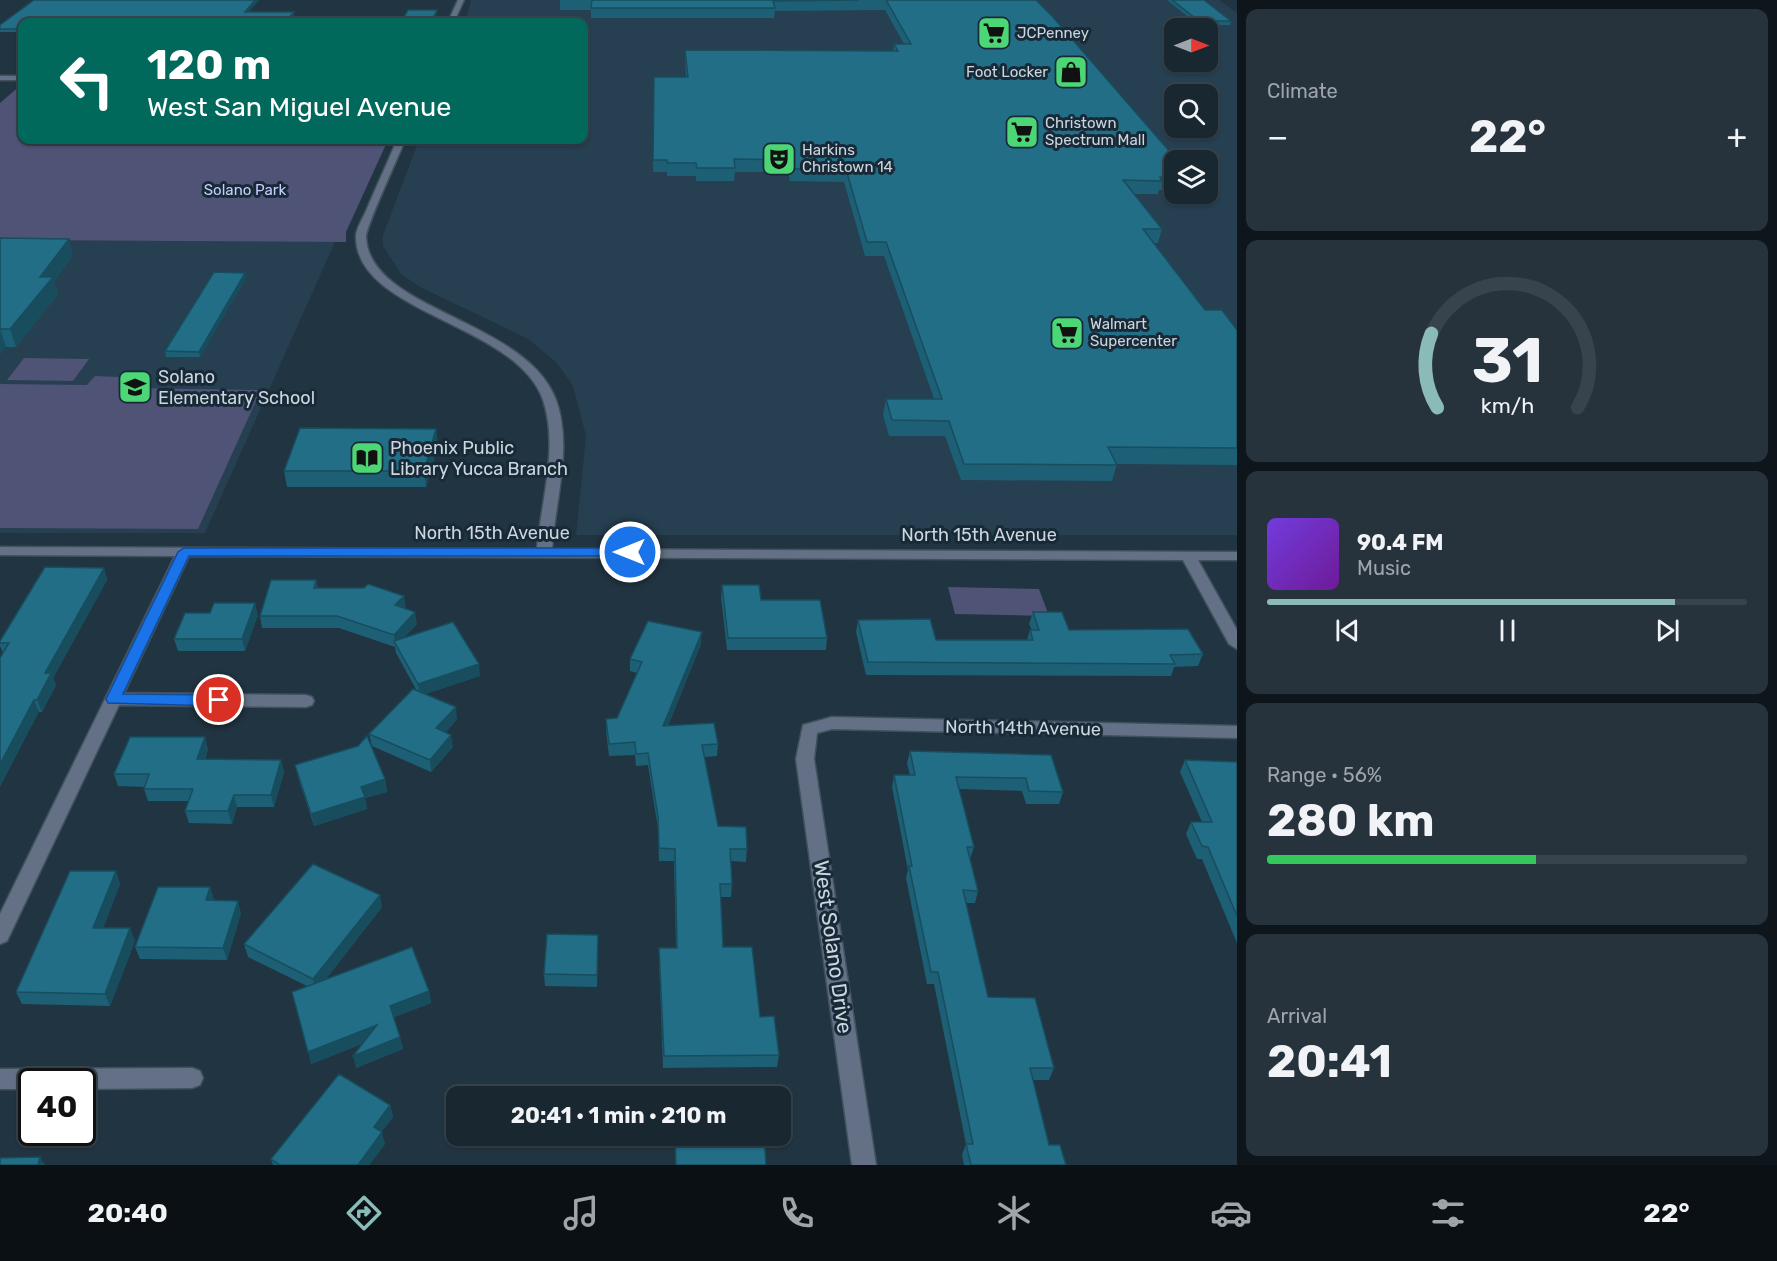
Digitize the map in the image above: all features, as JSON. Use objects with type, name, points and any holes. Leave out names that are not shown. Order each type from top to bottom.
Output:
[{"type":"street","points":[[453,18],[461,0]]},
{"type":"street","points":[[0,78],[18,78]]},
{"type":"street","points":[[398,144],[361,235],[360,248],[372,272],[380,280],[401,295],[507,347],[520,357],[540,379],[549,395],[556,439],[544,552]]},
{"type":"street","name":"North 15th Avenue","points":[[0,551],[1237,556]]},
{"type":"street","points":[[0,935],[184,552]]},
{"type":"street","points":[[1188,556],[1237,645]]},
{"type":"street","points":[[113,699],[306,701]]},
{"type":"street","name":"North 14th Avenue","points":[[809,729],[832,723],[1237,732]]},
{"type":"street","name":"West Solano Drive","points":[[809,729],[805,759],[864,1165]]},
{"type":"street","points":[[0,1079],[192,1078]]},
{"type":"shaded area","name":"Christown Spectrum Mall","points":[[471,0],[1219,0],[1237,13],[1237,535],[576,535],[586,436],[573,386],[557,363],[528,339],[420,287],[401,274],[383,246],[383,235],[417,144],[588,144],[588,18],[466,18]]},
{"type":"shaded area","name":"Solano Elementary School","points":[[0,240],[335,242],[205,533],[0,533]]},
{"type":"green space","name":"Solano Park","points":[[18,87],[18,144],[386,144],[346,232],[346,242],[0,240],[0,103]]},
{"type":"green space","points":[[24,358],[89,359],[73,381],[7,380]]},
{"type":"green space","points":[[95,376],[120,377],[128,383],[130,388],[261,390],[198,529],[0,528],[0,384],[87,385]]},
{"type":"green space","points":[[948,587],[1039,589],[1049,616],[955,614]]},
{"type":"building","points":[[34,0],[255,0],[245,12],[294,12],[289,18],[18,18],[18,29],[0,29],[0,25]]},
{"type":"building","points":[[592,0],[858,0],[773,1],[775,8],[591,8]]},
{"type":"building","points":[[886,0],[1036,0],[1168,150],[1164,150],[1164,177],[1160,177],[1162,181],[1123,180],[1162,229],[1143,229],[1205,310],[1222,310],[1237,330],[1237,448],[1108,447],[1117,465],[964,464],[949,421],[892,420],[886,399],[942,399],[886,242],[867,242],[846,169],[792,169],[789,160],[734,159],[735,168],[697,168],[696,163],[667,163],[667,160],[653,160],[654,77],[688,77],[685,50],[898,51],[894,44],[911,44]]},
{"type":"building","points":[[1172,0],[1204,0],[1231,21],[1218,21],[1218,18],[1195,18]]},
{"type":"building","points":[[408,10],[437,10],[433,18],[403,18]]},
{"type":"building","points":[[0,238],[69,239],[40,277],[53,277],[10,329],[0,329]]},
{"type":"building","points":[[214,272],[245,273],[199,352],[165,351]]},
{"type":"building","points":[[300,428],[436,429],[424,471],[284,471]]},
{"type":"building","points":[[45,567],[104,568],[45,673],[51,673],[0,764],[0,658],[9,643],[0,643],[0,641]]},
{"type":"building","points":[[271,580],[316,580],[314,588],[364,588],[368,584],[404,596],[395,605],[415,612],[394,635],[337,616],[260,616]]},
{"type":"building","points":[[722,585],[759,585],[761,600],[820,600],[827,638],[728,638]]},
{"type":"building","points":[[214,603],[255,603],[242,639],[174,639],[185,613],[210,613]]},
{"type":"building","points":[[1033,612],[1062,612],[1069,630],[1188,629],[1203,654],[1170,655],[1175,664],[868,662],[858,620],[930,619],[936,640],[1033,640],[1030,630],[1039,630]]},
{"type":"building","points":[[648,621],[702,632],[663,726],[714,723],[718,744],[702,745],[718,826],[746,827],[747,849],[730,849],[732,884],[720,884],[723,947],[752,947],[760,1017],[774,1016],[779,1055],[664,1056],[659,948],[677,948],[675,849],[659,848],[658,817],[648,753],[636,754],[635,742],[609,744],[606,719],[617,718],[642,662],[630,659]]},
{"type":"building","points":[[453,622],[479,664],[418,684],[394,641]]},
{"type":"building","points":[[413,689],[456,707],[436,728],[451,735],[430,760],[369,734]]},
{"type":"building","points":[[367,736],[385,779],[361,787],[365,797],[311,814],[295,765],[358,746]]},
{"type":"building","points":[[130,737],[205,737],[197,759],[281,760],[271,795],[234,795],[228,811],[185,811],[193,789],[144,789],[149,774],[114,774]]},
{"type":"building","points":[[910,751],[1051,755],[1063,792],[1029,791],[1026,778],[956,777],[974,847],[967,847],[978,891],[963,890],[988,997],[1035,998],[1054,1068],[1030,1068],[1049,1145],[1060,1145],[1066,1165],[971,1165],[966,1144],[973,1144],[938,972],[931,972],[909,866],[912,866],[894,775],[915,775]]},
{"type":"building","points":[[1185,760],[1237,762],[1237,916],[1208,847],[1202,846],[1191,822],[1212,822]]},
{"type":"building","points":[[313,864],[380,895],[313,979],[244,944]]},
{"type":"building","points":[[70,871],[116,871],[93,928],[130,928],[105,994],[16,992]]},
{"type":"building","points":[[158,887],[210,887],[206,900],[238,901],[223,948],[135,947]]},
{"type":"building","points":[[547,934],[598,935],[597,975],[544,974]]},
{"type":"building","points":[[412,947],[429,991],[390,1006],[400,1037],[353,1056],[377,1025],[308,1052],[292,992]]},
{"type":"building","points":[[339,1074],[390,1105],[374,1127],[382,1132],[358,1165],[280,1165],[271,1159]]},
{"type":"building","points":[[675,1146],[765,1146],[766,1165],[676,1165]]},
{"type":"building","points":[[40,1157],[38,1165],[0,1165],[0,1158]]},
{"type":"place","name":"JCPenney","points":[[994,33]]},
{"type":"place","name":"Foot Locker","points":[[1071,72]]},
{"type":"place","name":"Christown Spectrum Mall","points":[[1022,132]]},
{"type":"place","name":"Harkins Christown 14","points":[[779,159]]},
{"type":"place","name":"Walmart Supercenter","points":[[1067,333]]},
{"type":"place","name":"Solano Elementary School","points":[[135,387]]},
{"type":"place","name":"Phoenix Public Library Yucca Branch","points":[[367,458]]},
{"type":"route","points":[[219,700],[113,699],[184,552],[630,552]]}]
